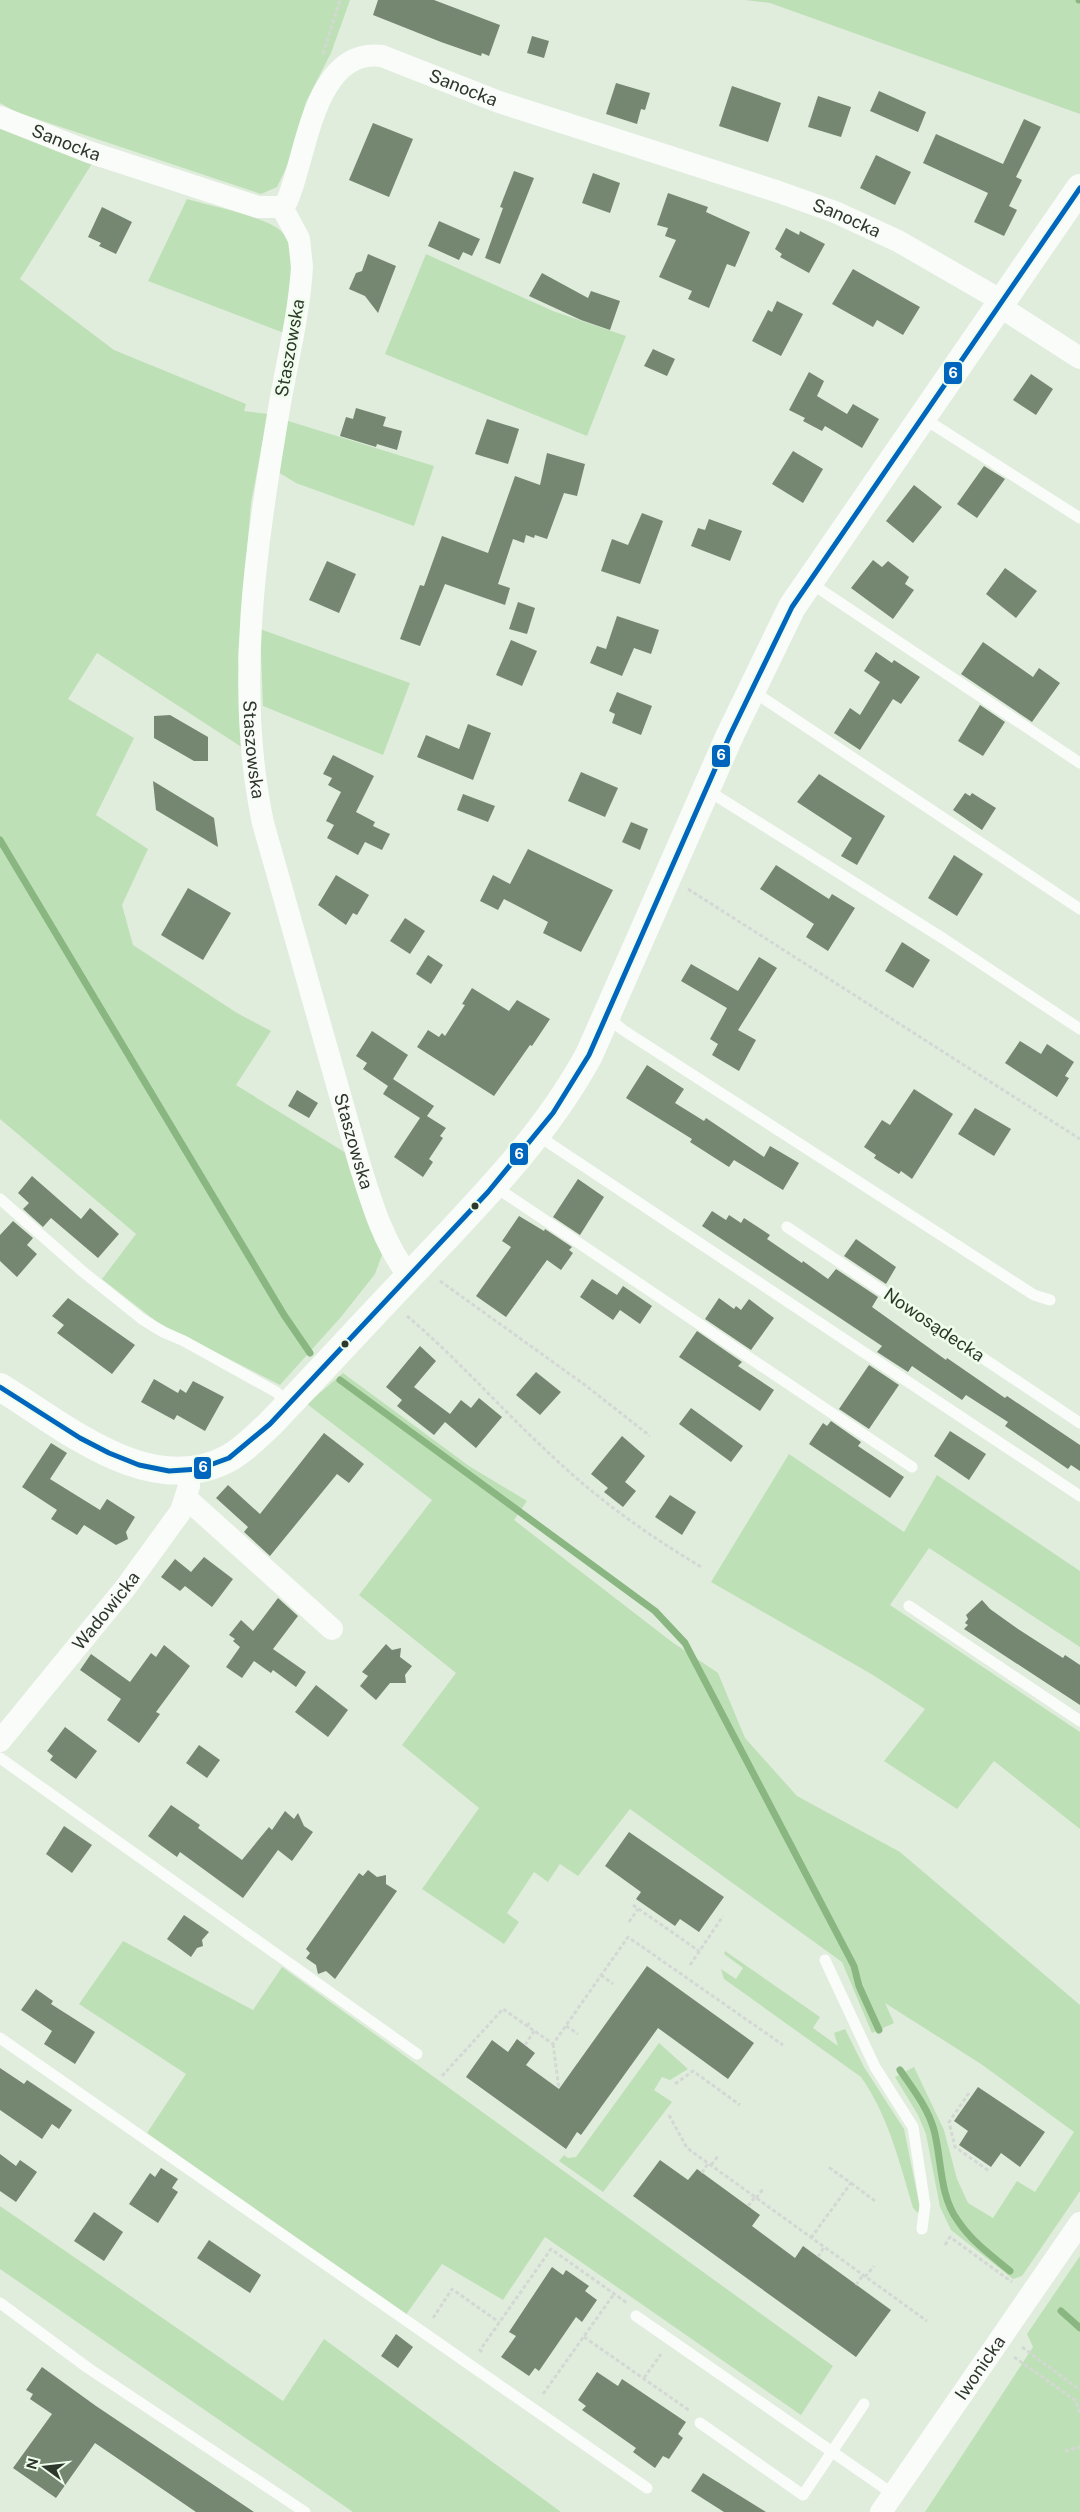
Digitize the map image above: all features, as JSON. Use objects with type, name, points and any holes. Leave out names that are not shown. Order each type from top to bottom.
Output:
[{"type":"street","name":"Sanocka","points":[[0,117],[89,152],[258,207],[282,207],[291,192],[316,108],[333,77],[342,68],[363,57],[382,56],[499,102],[779,192],[835,212],[898,241],[1000,304],[1080,358]]},
{"type":"street","points":[[0,1387],[95,1446],[129,1464],[156,1470],[188,1470],[201,1468],[229,1458],[249,1443],[289,1404],[494,1186],[537,1135],[574,1084],[607,1017],[706,789],[773,643],[809,582],[1080,188]]},
{"type":"street","name":"Staszowska","points":[[282,207],[299,239],[302,267],[251,606],[250,707],[255,777],[268,841],[359,1162],[380,1224],[400,1264],[414,1271]]},
{"type":"street","name":"Wadowicka","points":[[0,1741],[126,1587],[180,1511],[186,1498],[188,1470]]},
{"type":"street","points":[[186,1498],[332,1629]]},
{"type":"street","name":"Iwonicka","points":[[887,2503],[1080,2222]]},
{"type":"lane","points":[[923,418],[1080,518]]},
{"type":"lane","points":[[809,582],[1080,764]]},
{"type":"lane","points":[[751,690],[1080,909]]},
{"type":"lane","points":[[706,789],[944,939],[1080,1028]]},
{"type":"lane","points":[[607,1017],[623,1030],[1034,1295],[1050,1300]]},
{"type":"lane","points":[[537,1135],[1080,1496]]},
{"type":"lane","points":[[494,1186],[912,1467]]},
{"type":"lane","points":[[0,1199],[82,1271],[142,1319],[162,1332],[184,1341],[276,1392],[289,1404]]},
{"type":"lane","name":"Nowosądecka","points":[[787,1228],[1080,1423]]},
{"type":"lane","points":[[909,1606],[1080,1721]]},
{"type":"lane","points":[[0,1758],[417,2054]]},
{"type":"lane","points":[[825,1960],[875,2068],[913,2127],[926,2205],[922,2229]]},
{"type":"lane","points":[[0,2038],[647,2488]]},
{"type":"lane","points":[[0,2303],[88,2368],[305,2512]]},
{"type":"lane","points":[[636,2316],[832,2452],[887,2503]]},
{"type":"lane","points":[[700,2424],[803,2495],[864,2404]]},
{"type":"path","points":[[667,878],[687,888],[1080,1139]]},
{"type":"path","points":[[414,1271],[585,1385],[650,1436]]},
{"type":"path","points":[[387,1300],[440,1344],[551,1456],[589,1490],[673,1550],[703,1568]]},
{"type":"path","points":[[633,1905],[699,1951]]},
{"type":"path","points":[[628,1922],[638,1909]]},
{"type":"path","points":[[690,1964],[723,1916]]},
{"type":"path","points":[[559,2088],[553,2044],[628,1937],[783,2045]]},
{"type":"path","points":[[601,1975],[613,1984]]},
{"type":"path","points":[[442,2076],[503,2009],[553,2044]]},
{"type":"path","points":[[527,2026],[531,2021]]},
{"type":"path","points":[[566,2026],[578,2034]]},
{"type":"path","points":[[525,2045],[534,2031]]},
{"type":"path","points":[[675,2084],[693,2071],[740,2104]]},
{"type":"path","points":[[969,2093],[949,2122],[955,2147],[989,2172]]},
{"type":"path","points":[[669,2115],[687,2148],[927,2321]]},
{"type":"path","points":[[702,2173],[719,2155]]},
{"type":"path","points":[[827,2166],[875,2201]]},
{"type":"path","points":[[811,2238],[851,2183]]},
{"type":"path","points":[[748,2206],[764,2188]]},
{"type":"path","points":[[945,2245],[950,2237],[1012,2282],[1007,2290]]},
{"type":"path","points":[[818,2257],[824,2247]]},
{"type":"path","points":[[480,2350],[550,2249],[639,2312],[636,2316]]},
{"type":"path","points":[[856,2285],[874,2266]]},
{"type":"path","points":[[441,2323],[433,2317],[452,2289],[499,2322]]},
{"type":"path","points":[[536,2389],[544,2394],[614,2294]]},
{"type":"path","points":[[584,2337],[702,2419],[700,2424]]},
{"type":"path","points":[[999,2339],[1080,2390]]},
{"type":"path","points":[[999,2339],[1076,2401],[1080,2414]]},
{"type":"path","points":[[644,2378],[670,2340]]},
{"type":"path","points":[[472,2345],[488,2356]]},
{"type":"path","points":[[1065,2451],[1080,2446]]},
{"type":"green space","points":[[0,0],[350,0],[331,53],[306,102],[291,158],[277,187],[261,194],[16,112],[0,103]]},
{"type":"green space","points":[[745,0],[1080,0],[1080,114],[770,3]]},
{"type":"green space","points":[[0,126],[93,162],[20,279],[114,350],[246,404],[244,411],[268,414],[251,503],[238,656],[243,748],[97,653],[68,699],[134,738],[96,815],[148,849],[122,905],[133,945],[237,1013],[271,1031],[236,1085],[354,1158],[382,1255],[375,1274],[341,1317],[280,1385],[157,1322],[102,1279],[136,1234],[0,1119]]},
{"type":"green space","points":[[187,199],[250,216],[281,231],[287,240],[292,265],[290,295],[284,333],[148,281]]},
{"type":"green space","points":[[426,254],[553,311],[626,336],[587,436],[385,354]]},
{"type":"green space","points":[[285,420],[434,466],[414,526],[296,483],[278,472]]},
{"type":"green space","points":[[260,629],[410,683],[383,755],[263,706]]},
{"type":"green space","points":[[343,1373],[469,1466],[527,1501],[514,1520],[672,1642],[718,1673],[745,1738],[797,1796],[900,1852],[1080,2005],[1080,2191],[1022,2276],[1013,2279],[951,2230],[940,2207],[926,2134],[918,2115],[895,2077],[914,2067],[944,2130],[957,2179],[968,2203],[993,2218],[1017,2181],[1035,2192],[1074,2132],[981,2064],[885,2003],[894,2023],[872,2033],[842,1962],[630,1809],[578,1876],[560,1864],[548,1882],[534,1872],[507,1913],[519,1922],[504,1944],[422,1889],[479,1808],[402,1745],[456,1673],[359,1595],[432,1500],[307,1404]]},
{"type":"green space","points":[[789,1454],[904,1532],[937,1475],[1080,1571],[1080,1647],[929,1548],[890,1605],[1080,1732],[1080,1829],[994,1761],[957,1809],[884,1761],[925,1709],[873,1675],[711,1582]]},
{"type":"green space","points":[[123,1941],[253,2010],[282,1967],[833,2366],[801,2415],[545,2237],[503,2300],[442,2264],[405,2316],[147,2133],[186,2074],[79,2004]]},
{"type":"green space","points":[[725,1951],[820,2017],[813,2028],[838,2046],[834,2033],[845,2029],[864,2067],[904,2129],[920,2208],[918,2213],[913,2208],[898,2157],[879,2107],[861,2077],[724,1979],[721,1969],[736,1979],[743,1968],[724,1954]]},
{"type":"green space","points":[[659,2043],[688,2069],[670,2080],[662,2077],[654,2090],[672,2102],[603,2192],[559,2161],[564,2155],[568,2158],[576,2157]]},
{"type":"green space","points":[[0,2206],[283,2401],[324,2339],[561,2512],[353,2512],[0,2269]]},
{"type":"green space","points":[[1080,2256],[1080,2512],[925,2512],[1033,2347],[1027,2334]]},
{"type":"building","points":[[378,0],[434,0],[500,25],[489,56],[482,53],[481,56],[373,15]]},
{"type":"building","points":[[532,36],[549,41],[544,58],[527,53]]},
{"type":"building","points":[[616,83],[650,93],[645,110],[641,109],[637,124],[606,114]]},
{"type":"building","points":[[732,86],[781,103],[768,142],[719,126]]},
{"type":"building","points":[[879,91],[926,112],[918,132],[870,111]]},
{"type":"building","points":[[818,96],[851,107],[841,137],[808,127]]},
{"type":"building","points":[[1024,119],[1041,127],[1016,177],[1022,180],[1009,206],[1017,210],[1004,236],[974,222],[988,193],[923,163],[936,134],[1003,164]]},
{"type":"building","points":[[373,123],[413,139],[389,197],[349,180]]},
{"type":"building","points":[[876,155],[911,172],[895,205],[860,188]]},
{"type":"building","points":[[514,171],[534,178],[500,264],[485,258],[503,208],[500,207]]},
{"type":"building","points":[[593,173],[620,183],[610,213],[582,203]]},
{"type":"building","points":[[668,193],[708,207],[706,212],[750,232],[735,267],[727,264],[709,308],[688,299],[692,291],[659,277],[676,240],[665,236],[668,228],[657,225]]},
{"type":"building","points":[[102,207],[132,222],[116,254],[99,246],[101,243],[88,237]]},
{"type":"building","points":[[439,221],[480,239],[472,256],[463,252],[459,260],[428,246]]},
{"type":"building","points":[[786,228],[799,235],[800,231],[825,244],[809,273],[780,257],[782,254],[775,249]]},
{"type":"building","points":[[368,254],[396,266],[378,313],[365,296],[349,289],[356,273],[362,271]]},
{"type":"building","points":[[853,269],[920,307],[903,335],[877,320],[873,327],[832,304]]},
{"type":"building","points":[[542,273],[588,298],[591,291],[620,301],[610,330],[581,320],[529,296]]},
{"type":"building","points":[[777,301],[803,314],[781,356],[752,341],[768,310],[772,312]]},
{"type":"building","points":[[653,349],[675,359],[667,376],[644,366]]},
{"type":"building","points":[[809,372],[824,381],[817,396],[847,414],[853,404],[879,419],[862,448],[825,426],[822,431],[803,421],[805,418],[789,410]]},
{"type":"building","points":[[1031,374],[1053,389],[1036,415],[1013,400]]},
{"type":"building","points":[[356,408],[386,417],[383,426],[402,431],[397,450],[377,444],[376,447],[340,436],[346,417],[353,419]]},
{"type":"building","points":[[487,419],[519,429],[508,464],[475,454]]},
{"type":"building","points":[[793,451],[823,469],[803,503],[772,484]]},
{"type":"building","points":[[547,453],[585,464],[577,496],[564,493],[547,539],[535,535],[534,538],[526,535],[524,543],[513,539],[498,584],[510,588],[505,605],[445,584],[420,646],[400,639],[420,585],[424,586],[442,536],[488,553],[515,476],[540,485]]},
{"type":"building","points":[[984,466],[1005,479],[977,518],[957,504]]},
{"type":"building","points":[[914,485],[942,507],[913,543],[886,521]]},
{"type":"building","points":[[642,513],[663,521],[640,584],[601,571],[612,539],[628,545]]},
{"type":"building","points":[[709,519],[742,531],[730,561],[691,546],[698,528],[705,530]]},
{"type":"building","points":[[873,560],[882,567],[888,561],[909,577],[905,584],[914,590],[893,619],[851,588]]},
{"type":"building","points":[[327,561],[356,574],[339,613],[309,600]]},
{"type":"building","points":[[1005,568],[1037,591],[1016,618],[986,594]]},
{"type":"building","points":[[518,602],[535,608],[527,634],[509,629]]},
{"type":"building","points":[[617,616],[659,630],[651,654],[634,648],[622,676],[590,663],[597,646],[606,649]]},
{"type":"building","points":[[511,640],[537,651],[522,686],[496,675]]},
{"type":"building","points":[[983,642],[1033,677],[1039,668],[1060,683],[1032,722],[961,674]]},
{"type":"building","points":[[876,652],[892,663],[894,660],[920,677],[901,704],[893,699],[860,750],[834,733],[850,708],[860,715],[880,682],[864,671]]},
{"type":"building","points":[[617,692],[652,706],[641,735],[612,723],[615,714],[609,711]]},
{"type":"building","points":[[980,705],[1005,722],[983,756],[958,741]]},
{"type":"building","points":[[170,715],[208,737],[208,761],[194,761],[154,738],[154,716]]},
{"type":"building","points":[[468,724],[491,733],[473,780],[417,757],[426,735],[459,749]]},
{"type":"building","points":[[333,755],[374,776],[356,812],[375,822],[373,826],[390,834],[382,850],[365,842],[358,855],[327,838],[334,825],[326,821],[341,792],[328,785],[332,778],[323,774]]},
{"type":"building","points":[[581,772],[618,788],[605,817],[568,801]]},
{"type":"building","points":[[819,774],[885,816],[857,865],[841,856],[852,838],[797,802]]},
{"type":"building","points":[[153,781],[214,818],[218,847],[156,810]]},
{"type":"building","points":[[965,793],[970,796],[972,793],[996,808],[982,830],[953,810]]},
{"type":"building","points":[[463,794],[495,806],[488,822],[457,810]]},
{"type":"building","points":[[631,822],[648,829],[640,850],[622,842]]},
{"type":"building","points":[[528,849],[613,890],[581,952],[543,933],[548,922],[504,899],[498,910],[480,901],[493,875],[510,884]]},
{"type":"building","points":[[954,855],[983,874],[957,916],[928,898]]},
{"type":"building","points":[[776,865],[829,899],[832,894],[855,908],[828,951],[806,937],[814,924],[760,889]]},
{"type":"building","points":[[336,875],[369,895],[357,915],[353,913],[346,925],[318,905]]},
{"type":"building","points":[[188,888],[231,913],[203,960],[161,935]]},
{"type":"building","points":[[405,918],[425,931],[410,954],[390,941]]},
{"type":"building","points":[[902,942],[930,960],[913,988],[885,971]]},
{"type":"building","points":[[428,955],[443,965],[431,984],[416,974]]},
{"type":"building","points":[[759,957],[777,968],[738,1030],[756,1040],[739,1071],[712,1055],[718,1044],[710,1039],[727,1008],[681,981],[691,964],[738,991]]},
{"type":"building","points":[[472,988],[509,1011],[517,1000],[550,1019],[494,1096],[417,1047],[428,1030],[439,1037],[442,1033],[445,1036],[465,1005],[462,1004]]},
{"type":"building","points":[[372,1031],[408,1055],[393,1079],[434,1106],[427,1116],[446,1128],[440,1136],[443,1138],[429,1159],[433,1162],[423,1177],[394,1157],[420,1118],[383,1094],[388,1086],[363,1069],[367,1063],[356,1056]]},
{"type":"building","points":[[1020,1041],[1041,1054],[1047,1044],[1074,1062],[1065,1076],[1069,1078],[1057,1097],[1005,1063]]},
{"type":"building","points":[[647,1065],[684,1089],[675,1103],[704,1121],[706,1118],[764,1157],[770,1146],[799,1163],[783,1190],[734,1160],[729,1167],[690,1142],[692,1139],[626,1098]]},
{"type":"building","points":[[914,1089],[953,1114],[912,1179],[901,1171],[899,1174],[874,1158],[876,1155],[864,1147],[882,1120],[890,1125]]},
{"type":"building","points":[[297,1090],[318,1103],[309,1118],[288,1106]]},
{"type":"building","points":[[975,1108],[1011,1129],[994,1156],[958,1134]]},
{"type":"building","points":[[32,1176],[81,1219],[90,1208],[119,1234],[98,1258],[51,1218],[43,1227],[23,1209],[29,1203],[18,1193]]},
{"type":"building","points":[[578,1179],[604,1197],[580,1235],[553,1217]]},
{"type":"building","points":[[712,1211],[726,1220],[729,1215],[741,1223],[744,1218],[770,1235],[767,1239],[828,1279],[836,1269],[878,1297],[872,1307],[946,1360],[947,1358],[1005,1398],[1007,1396],[1080,1445],[1080,1471],[1071,1465],[1068,1469],[1005,1426],[1008,1422],[966,1395],[962,1400],[912,1366],[908,1372],[877,1352],[882,1346],[702,1226]]},
{"type":"building","points":[[519,1216],[544,1231],[545,1229],[572,1247],[569,1250],[573,1253],[561,1270],[547,1260],[506,1317],[476,1296],[511,1247],[502,1241]]},
{"type":"building","points":[[13,1221],[33,1238],[27,1245],[37,1254],[17,1277],[0,1261],[0,1235]]},
{"type":"building","points":[[856,1239],[896,1267],[886,1284],[844,1256]]},
{"type":"building","points":[[592,1279],[617,1295],[623,1286],[652,1306],[640,1324],[620,1310],[613,1320],[580,1297]]},
{"type":"building","points":[[68,1298],[135,1345],[112,1374],[57,1333],[64,1325],[52,1316]]},
{"type":"building","points":[[719,1298],[734,1309],[736,1306],[741,1310],[749,1299],[774,1318],[751,1350],[705,1319]]},
{"type":"building","points":[[697,1331],[742,1362],[738,1366],[774,1390],[760,1411],[679,1357]]},
{"type":"building","points":[[420,1346],[436,1361],[414,1387],[450,1414],[461,1400],[471,1408],[479,1398],[502,1417],[476,1448],[445,1422],[434,1435],[397,1406],[402,1400],[386,1387]]},
{"type":"building","points":[[869,1365],[899,1385],[869,1429],[839,1409]]},
{"type":"building","points":[[536,1372],[561,1392],[540,1415],[516,1395]]},
{"type":"building","points":[[154,1379],[178,1393],[180,1389],[186,1393],[193,1381],[224,1397],[205,1431],[177,1415],[174,1420],[141,1402]]},
{"type":"building","points":[[691,1408],[743,1446],[731,1462],[679,1424]]},
{"type":"building","points":[[831,1421],[861,1442],[858,1446],[904,1477],[890,1498],[809,1444],[823,1423],[827,1426]]},
{"type":"building","points":[[950,1431],[986,1454],[969,1480],[934,1456]]},
{"type":"building","points":[[324,1433],[364,1464],[349,1483],[337,1474],[270,1556],[244,1532],[248,1527],[216,1498],[228,1485],[260,1514]]},
{"type":"building","points":[[622,1436],[645,1456],[625,1482],[636,1491],[623,1507],[604,1492],[608,1488],[591,1474]]},
{"type":"building","points":[[51,1443],[67,1453],[50,1479],[100,1510],[107,1499],[135,1517],[126,1532],[128,1539],[116,1545],[84,1525],[77,1535],[51,1519],[57,1510],[22,1487]]},
{"type":"building","points":[[670,1495],[696,1512],[682,1535],[655,1517]]},
{"type":"building","points":[[204,1557],[233,1579],[212,1607],[185,1586],[180,1591],[161,1577],[175,1559],[191,1572]]},
{"type":"building","points":[[278,1598],[298,1616],[273,1649],[306,1672],[296,1687],[273,1670],[271,1673],[254,1661],[242,1678],[226,1667],[240,1647],[233,1641],[235,1639],[229,1635],[241,1620],[253,1631]]},
{"type":"building","points":[[982,1600],[990,1609],[1018,1629],[1063,1658],[1065,1655],[1080,1665],[1080,1705],[964,1629],[968,1625],[965,1623],[968,1619],[966,1615]]},
{"type":"building","points":[[386,1644],[392,1650],[401,1648],[400,1657],[412,1666],[405,1675],[406,1683],[390,1683],[376,1700],[360,1686],[368,1676],[362,1672]]},
{"type":"building","points":[[164,1645],[190,1666],[156,1712],[160,1714],[139,1743],[107,1720],[121,1699],[80,1670],[91,1654],[130,1682],[151,1653],[156,1657]]},
{"type":"building","points":[[316,1685],[348,1710],[328,1737],[295,1712]]},
{"type":"building","points":[[65,1727],[97,1751],[76,1779],[50,1760],[53,1756],[47,1751]]},
{"type":"building","points":[[199,1745],[220,1760],[207,1778],[186,1763]]},
{"type":"building","points":[[171,1805],[200,1825],[198,1828],[242,1860],[269,1827],[272,1830],[285,1811],[294,1819],[298,1813],[304,1826],[313,1832],[292,1861],[278,1850],[243,1898],[180,1852],[177,1857],[148,1836]]},
{"type":"building","points":[[64,1826],[92,1845],[72,1873],[46,1854]]},
{"type":"building","points":[[629,1832],[724,1897],[699,1932],[680,1919],[675,1926],[636,1899],[641,1892],[605,1866]]},
{"type":"building","points":[[368,1870],[377,1877],[386,1875],[386,1884],[397,1891],[335,1979],[326,1971],[318,1974],[316,1965],[306,1958],[310,1953],[306,1949],[359,1873],[363,1876]]},
{"type":"building","points":[[184,1915],[209,1932],[202,1940],[203,1946],[197,1948],[191,1957],[167,1939]]},
{"type":"building","points":[[647,1966],[754,2043],[728,2079],[658,2028],[581,2135],[577,2132],[566,2149],[466,2077],[492,2040],[508,2052],[517,2039],[535,2053],[526,2065],[559,2089]]},
{"type":"building","points":[[36,1989],[53,2001],[51,2004],[95,2032],[75,2064],[44,2044],[52,2031],[21,2010]]},
{"type":"building","points":[[0,2068],[24,2084],[27,2080],[72,2110],[59,2129],[52,2124],[42,2139],[0,2110]]},
{"type":"building","points":[[978,2087],[1045,2132],[1020,2167],[1001,2153],[991,2167],[959,2145],[968,2131],[954,2121]]},
{"type":"building","points":[[0,2154],[16,2166],[20,2160],[37,2172],[16,2202],[0,2191]]},
{"type":"building","points":[[660,2160],[688,2180],[697,2169],[760,2215],[752,2226],[795,2258],[803,2246],[891,2310],[856,2357],[633,2196]]},
{"type":"building","points":[[161,2168],[178,2179],[172,2188],[178,2192],[158,2223],[129,2204],[150,2173],[155,2177]]},
{"type":"building","points":[[94,2212],[123,2232],[104,2261],[74,2241]]},
{"type":"building","points":[[209,2240],[261,2275],[250,2293],[197,2258]]},
{"type":"building","points":[[552,2267],[563,2275],[566,2270],[589,2286],[585,2291],[597,2300],[582,2322],[576,2317],[539,2371],[535,2368],[529,2376],[501,2357],[516,2336],[509,2332]]},
{"type":"building","points":[[396,2334],[413,2347],[398,2368],[381,2356]]},
{"type":"building","points":[[42,2367],[96,2406],[254,2512],[196,2512],[95,2443],[56,2498],[13,2468],[52,2414],[30,2399],[33,2394],[26,2390]]},
{"type":"building","points":[[597,2372],[618,2386],[622,2379],[686,2422],[678,2434],[683,2438],[669,2459],[663,2456],[655,2468],[633,2452],[636,2448],[582,2410],[586,2406],[578,2400]]},
{"type":"building","points":[[703,2473],[766,2512],[724,2512],[691,2491]]},
{"type":"waterway","points":[[0,840],[284,1315],[310,1353]]},
{"type":"waterway","points":[[340,1380],[655,1611],[685,1643],[854,1966],[859,1986],[879,2030]]},
{"type":"waterway","points":[[900,2070],[920,2099],[934,2130],[944,2189],[952,2211],[970,2236],[1010,2271]]},
{"type":"waterway","points":[[1061,2311],[1080,2328]]},
{"type":"transit line","name":"6","points":[[0,1387],[80,1438],[109,1453],[139,1465],[169,1471],[199,1469],[229,1458],[270,1424],[488,1192],[553,1113],[589,1055],[730,735],[792,607],[1080,188]]}]
